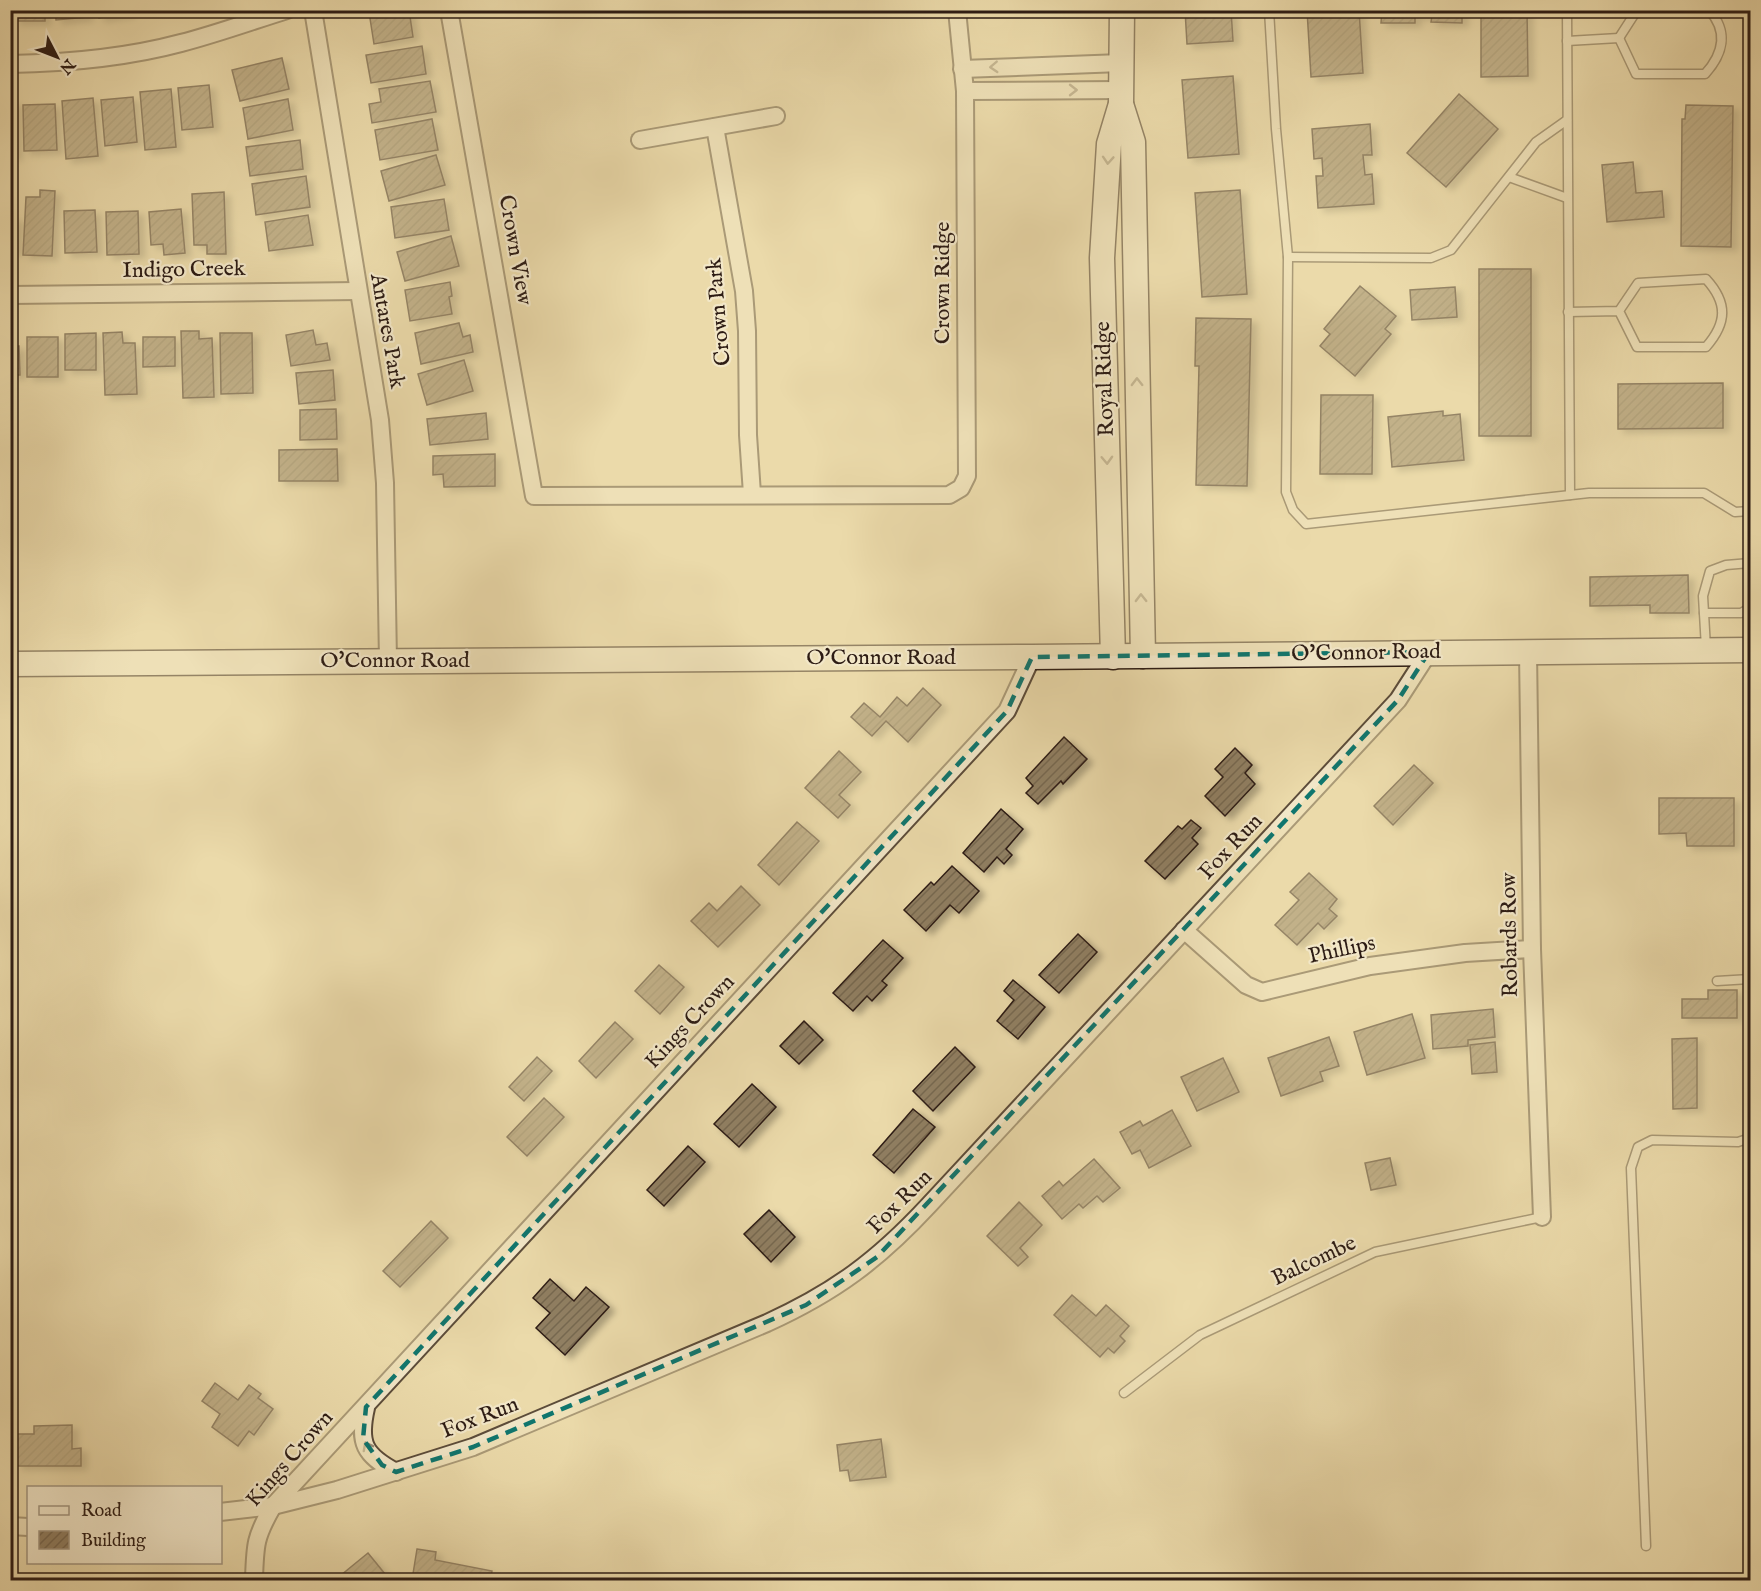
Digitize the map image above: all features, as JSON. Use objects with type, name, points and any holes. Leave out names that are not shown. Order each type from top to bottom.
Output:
[{"type":"main road","name":"Royal Ridge","points":[[1113,657],[1102,258],[1109,144],[1121,97],[1122,10]]},
{"type":"main road","name":"Royal Ridge","points":[[1121,97],[1133,142],[1143,656]]},
{"type":"main road","name":"O'Connor Road","points":[[10,664],[1113,657],[1750,650]]},
{"type":"street","points":[[10,64],[51,63],[125,54],[180,44],[287,10]]},
{"type":"street","name":"Antares Park","points":[[313,10],[380,420],[385,483],[388,661]]},
{"type":"street","name":"Crown View","points":[[449,10],[534,496],[752,494]]},
{"type":"street","name":"Crown Ridge","points":[[752,494],[949,495],[961,488],[967,476],[964,91],[957,10]]},
{"type":"street","points":[[962,69],[1121,63]]},
{"type":"street","points":[[964,91],[1121,97]]},
{"type":"street","points":[[640,140],[776,116]]},
{"type":"street","name":"Crown Park","points":[[715,126],[744,291],[752,494]]},
{"type":"street","name":"Indigo Creek","points":[[10,294],[358,291]]},
{"type":"street","name":"Robards Row","points":[[1528,651],[1532,950],[1542,1217]]},
{"type":"street","name":"Fox Run","points":[[222,1512],[273,1506],[337,1490],[473,1447],[806,1305],[843,1283],[877,1257],[917,1218],[1398,700],[1429,652]]},
{"type":"street","name":"Kings Crown","points":[[255,1581],[257,1539],[273,1506],[1007,711],[1032,657]]},
{"type":"street","name":"Phillips","points":[[1184,930],[1246,985],[1262,992],[1370,966],[1465,953],[1532,950]]},
{"type":"street","name":"Kings Crown","points":[[366,1407],[362,1428],[365,1445],[381,1465],[396,1472]]},
{"type":"street","points":[[10,1526],[27,1527]]},
{"type":"lane","points":[[1269,10],[1276,129],[1288,257],[1286,492],[1293,510],[1306,524],[1589,493],[1704,493],[1735,512],[1750,511]]},
{"type":"lane","points":[[1567,10],[1569,495]]},
{"type":"lane","points":[[1619,38],[1637,10]]},
{"type":"lane","points":[[1619,38],[1636,74],[1705,74],[1715,63],[1722,47],[1721,31],[1716,18],[1709,10]]},
{"type":"lane","points":[[1567,41],[1619,38]]},
{"type":"lane","points":[[1288,257],[1431,258],[1451,250],[1536,142],[1567,120]]},
{"type":"lane","points":[[1509,177],[1567,198]]},
{"type":"lane","points":[[1706,279],[1716,290],[1722,303],[1722,320],[1716,336],[1706,347],[1637,346],[1619,311],[1638,282],[1706,279]]},
{"type":"lane","points":[[1568,312],[1619,311]]},
{"type":"lane","points":[[1706,650],[1703,596],[1710,571],[1726,565],[1750,563]]},
{"type":"lane","points":[[1704,613],[1741,613],[1750,608]]},
{"type":"lane","points":[[1717,981],[1750,979]]},
{"type":"lane","points":[[1647,1546],[1631,1168],[1638,1146],[1652,1140],[1738,1142],[1750,1138]]},
{"type":"lane","name":"Balcombe","points":[[1124,1393],[1200,1335],[1375,1252],[1542,1217]]},
{"type":"highlighted area","points":[[1429,652],[1398,700],[877,1257],[806,1305],[473,1447],[396,1472],[382,1465],[363,1439],[366,1407],[1007,711],[1032,657]]},
{"type":"building","points":[[14,10],[45,10],[45,21],[14,21]]},
{"type":"building","points":[[55,10],[86,10],[87,17],[56,20]]},
{"type":"building","points":[[98,10],[129,10],[129,13],[99,18]]},
{"type":"building","points":[[409,10],[413,37],[374,44],[369,12]]},
{"type":"building","points":[[1185,10],[1231,10],[1233,41],[1187,44]]},
{"type":"building","points":[[1307,10],[1359,10],[1363,73],[1311,77]]},
{"type":"building","points":[[1382,10],[1462,10],[1462,23],[1431,22],[1432,15],[1415,15],[1415,23],[1381,23]]},
{"type":"building","points":[[1481,10],[1527,10],[1528,76],[1481,77]]},
{"type":"building","points":[[422,46],[426,74],[371,83],[366,55]]},
{"type":"building","points":[[282,58],[289,89],[240,101],[232,70]]},
{"type":"building","points":[[1233,76],[1239,154],[1188,158],[1182,80]]},
{"type":"building","points":[[430,81],[436,112],[372,123],[369,104],[381,102],[379,89]]},
{"type":"building","points":[[209,85],[213,127],[182,130],[178,88]]},
{"type":"building","points":[[171,89],[176,147],[145,150],[140,92]]},
{"type":"building","points":[[1459,94],[1498,129],[1446,187],[1407,153]]},
{"type":"building","points":[[133,97],[137,142],[105,146],[101,100]]},
{"type":"building","points":[[93,98],[98,156],[66,159],[62,101]]},
{"type":"building","points":[[288,99],[293,130],[248,139],[243,108]]},
{"type":"building","points":[[10,102],[16,102],[16,156],[10,156]]},
{"type":"building","points":[[55,104],[57,150],[24,151],[23,105]]},
{"type":"building","points":[[1686,105],[1733,106],[1731,247],[1681,246],[1682,119],[1685,119]]},
{"type":"building","points":[[432,119],[438,150],[380,160],[375,130]]},
{"type":"building","points":[[1370,124],[1372,155],[1363,155],[1365,175],[1372,174],[1374,204],[1318,208],[1316,176],[1323,176],[1322,158],[1314,159],[1312,129]]},
{"type":"building","points":[[300,140],[303,169],[250,176],[246,147]]},
{"type":"building","points":[[436,155],[445,185],[389,201],[381,171]]},
{"type":"building","points":[[1633,162],[1636,193],[1662,191],[1664,217],[1607,222],[1602,165]]},
{"type":"building","points":[[306,176],[310,207],[256,215],[252,184]]},
{"type":"building","points":[[40,190],[55,191],[52,256],[23,255],[26,197],[40,197]]},
{"type":"building","points":[[1240,190],[1247,294],[1202,297],[1195,193]]},
{"type":"building","points":[[224,192],[226,254],[207,254],[207,245],[194,245],[192,194]]},
{"type":"building","points":[[444,199],[449,230],[395,238],[391,207]]},
{"type":"building","points":[[181,209],[185,253],[164,255],[163,244],[151,245],[149,212]]},
{"type":"building","points":[[95,210],[97,252],[65,253],[64,211]]},
{"type":"building","points":[[138,211],[139,254],[107,255],[106,212]]},
{"type":"building","points":[[308,215],[313,245],[269,251],[265,222]]},
{"type":"building","points":[[10,218],[17,218],[17,252],[10,252]]},
{"type":"building","points":[[451,236],[459,266],[405,281],[397,252]]},
{"type":"building","points":[[1479,269],[1531,269],[1531,436],[1479,436]]},
{"type":"building","points":[[450,282],[452,296],[449,297],[452,314],[410,321],[405,290]]},
{"type":"building","points":[[1360,286],[1396,316],[1385,329],[1391,334],[1355,376],[1320,346],[1330,334],[1324,329]]},
{"type":"building","points":[[1455,287],[1457,317],[1412,320],[1410,290]]},
{"type":"building","points":[[1196,318],[1251,319],[1247,486],[1196,485],[1199,366],[1195,366]]},
{"type":"building","points":[[459,323],[463,337],[470,335],[473,352],[421,364],[415,333]]},
{"type":"building","points":[[313,330],[316,345],[327,343],[330,360],[291,366],[286,335]]},
{"type":"building","points":[[181,331],[199,331],[199,339],[212,338],[214,397],[183,398]]},
{"type":"building","points":[[122,332],[123,343],[135,343],[137,394],[105,395],[103,333]]},
{"type":"building","points":[[96,333],[96,370],[65,370],[65,334]]},
{"type":"building","points":[[220,333],[252,333],[253,393],[221,394]]},
{"type":"building","points":[[27,337],[58,337],[58,377],[27,377]]},
{"type":"building","points":[[143,337],[175,337],[175,366],[143,367]]},
{"type":"building","points":[[10,346],[19,346],[20,375],[10,375]]},
{"type":"building","points":[[464,360],[473,391],[427,405],[418,374]]},
{"type":"building","points":[[333,370],[335,400],[299,404],[296,373]]},
{"type":"building","points":[[1723,383],[1723,428],[1618,429],[1618,384]]},
{"type":"building","points":[[1321,395],[1373,395],[1372,474],[1320,474]]},
{"type":"building","points":[[336,409],[337,439],[300,440],[300,410]]},
{"type":"building","points":[[1443,411],[1443,416],[1460,414],[1464,460],[1392,467],[1388,417]]},
{"type":"building","points":[[486,413],[488,439],[430,445],[427,419]]},
{"type":"building","points":[[337,449],[338,481],[279,481],[279,450]]},
{"type":"building","points":[[495,454],[495,486],[444,487],[443,474],[433,475],[433,456]]},
{"type":"building","points":[[1688,575],[1689,613],[1650,613],[1650,605],[1590,606],[1590,577]]},
{"type":"building","points":[[923,688],[941,705],[908,742],[886,721],[872,736],[851,717],[864,703],[880,717],[897,697],[907,706]]},
{"type":"building","points":[[1064,737],[1087,759],[1063,784],[1061,781],[1038,804],[1026,793],[1033,786],[1026,778]]},
{"type":"building","points":[[1235,748],[1252,765],[1245,773],[1255,784],[1225,816],[1205,796],[1223,777],[1215,769]]},
{"type":"building","points":[[839,751],[861,772],[839,795],[850,805],[838,818],[805,788]]},
{"type":"building","points":[[1414,765],[1433,783],[1393,825],[1374,806]]},
{"type":"building","points":[[1659,798],[1734,798],[1734,846],[1687,846],[1686,833],[1659,834]]},
{"type":"building","points":[[1001,809],[1023,829],[1006,849],[1012,855],[1004,864],[997,857],[984,872],[963,853]]},
{"type":"building","points":[[1191,820],[1201,828],[1192,838],[1198,844],[1165,879],[1145,861],[1178,826],[1182,829]]},
{"type":"building","points":[[797,822],[819,841],[779,885],[758,865]]},
{"type":"building","points":[[952,866],[979,891],[959,913],[950,905],[926,931],[904,910],[931,882],[934,885]]},
{"type":"building","points":[[1309,873],[1337,899],[1329,909],[1337,916],[1324,929],[1318,923],[1297,945],[1275,925],[1299,900],[1290,892]]},
{"type":"building","points":[[741,886],[760,905],[718,947],[691,921],[709,903],[717,911]]},
{"type":"building","points":[[1078,934],[1097,952],[1059,993],[1039,975]]},
{"type":"building","points":[[883,940],[903,958],[882,981],[887,985],[872,1001],[867,996],[853,1011],[833,993]]},
{"type":"building","points":[[659,965],[684,987],[660,1014],[635,991]]},
{"type":"building","points":[[1013,980],[1045,1007],[1018,1039],[997,1021],[1014,1000],[1004,991]]},
{"type":"building","points":[[1708,990],[1737,990],[1737,1018],[1682,1018],[1682,999],[1708,999]]},
{"type":"building","points":[[1493,1009],[1495,1037],[1468,1040],[1468,1046],[1433,1049],[1431,1015]]},
{"type":"building","points":[[1412,1014],[1425,1058],[1367,1075],[1354,1032]]},
{"type":"building","points":[[804,1021],[823,1040],[799,1064],[780,1046]]},
{"type":"building","points":[[615,1022],[633,1039],[596,1078],[579,1061]]},
{"type":"building","points":[[1329,1037],[1339,1066],[1320,1072],[1323,1081],[1281,1096],[1268,1058]]},
{"type":"building","points":[[1697,1038],[1697,1108],[1673,1109],[1672,1039]]},
{"type":"building","points":[[1495,1042],[1497,1072],[1472,1074],[1470,1045]]},
{"type":"building","points":[[955,1047],[975,1067],[933,1111],[913,1091]]},
{"type":"building","points":[[537,1057],[552,1071],[524,1101],[509,1087]]},
{"type":"building","points":[[1223,1058],[1239,1092],[1197,1111],[1181,1077]]},
{"type":"building","points":[[752,1084],[776,1107],[739,1147],[714,1124]]},
{"type":"building","points":[[544,1098],[564,1117],[527,1156],[507,1137]]},
{"type":"building","points":[[913,1109],[935,1127],[894,1173],[873,1155]]},
{"type":"building","points":[[1172,1110],[1191,1146],[1149,1168],[1140,1150],[1132,1154],[1120,1132],[1140,1121],[1143,1126]]},
{"type":"building","points":[[688,1146],[705,1162],[664,1206],[647,1190]]},
{"type":"building","points":[[1390,1158],[1396,1185],[1371,1190],[1365,1163]]},
{"type":"building","points":[[1094,1159],[1120,1188],[1103,1202],[1097,1196],[1083,1208],[1079,1204],[1062,1219],[1042,1196],[1059,1181],[1063,1186]]},
{"type":"building","points":[[1019,1202],[1042,1225],[1020,1248],[1028,1257],[1018,1266],[987,1236]]},
{"type":"building","points":[[769,1210],[795,1237],[771,1262],[744,1234]]},
{"type":"building","points":[[431,1221],[448,1238],[400,1287],[383,1271]]},
{"type":"building","points":[[550,1279],[574,1301],[586,1287],[609,1307],[565,1355],[536,1328],[550,1313],[533,1298]]},
{"type":"building","points":[[1072,1295],[1096,1316],[1106,1305],[1129,1326],[1120,1336],[1125,1341],[1114,1353],[1108,1348],[1100,1357],[1054,1315]]},
{"type":"building","points":[[215,1383],[238,1400],[249,1385],[261,1394],[258,1398],[273,1409],[254,1435],[249,1431],[238,1446],[212,1427],[220,1414],[202,1401]]},
{"type":"building","points":[[72,1425],[72,1449],[81,1448],[81,1466],[16,1466],[16,1434],[34,1434],[34,1426]]},
{"type":"building","points":[[881,1439],[886,1477],[850,1481],[848,1470],[840,1471],[837,1445]]},
{"type":"building","points":[[417,1549],[436,1552],[435,1560],[492,1571],[490,1580],[412,1580]]},
{"type":"building","points":[[368,1553],[385,1574],[378,1580],[335,1580]]}]
